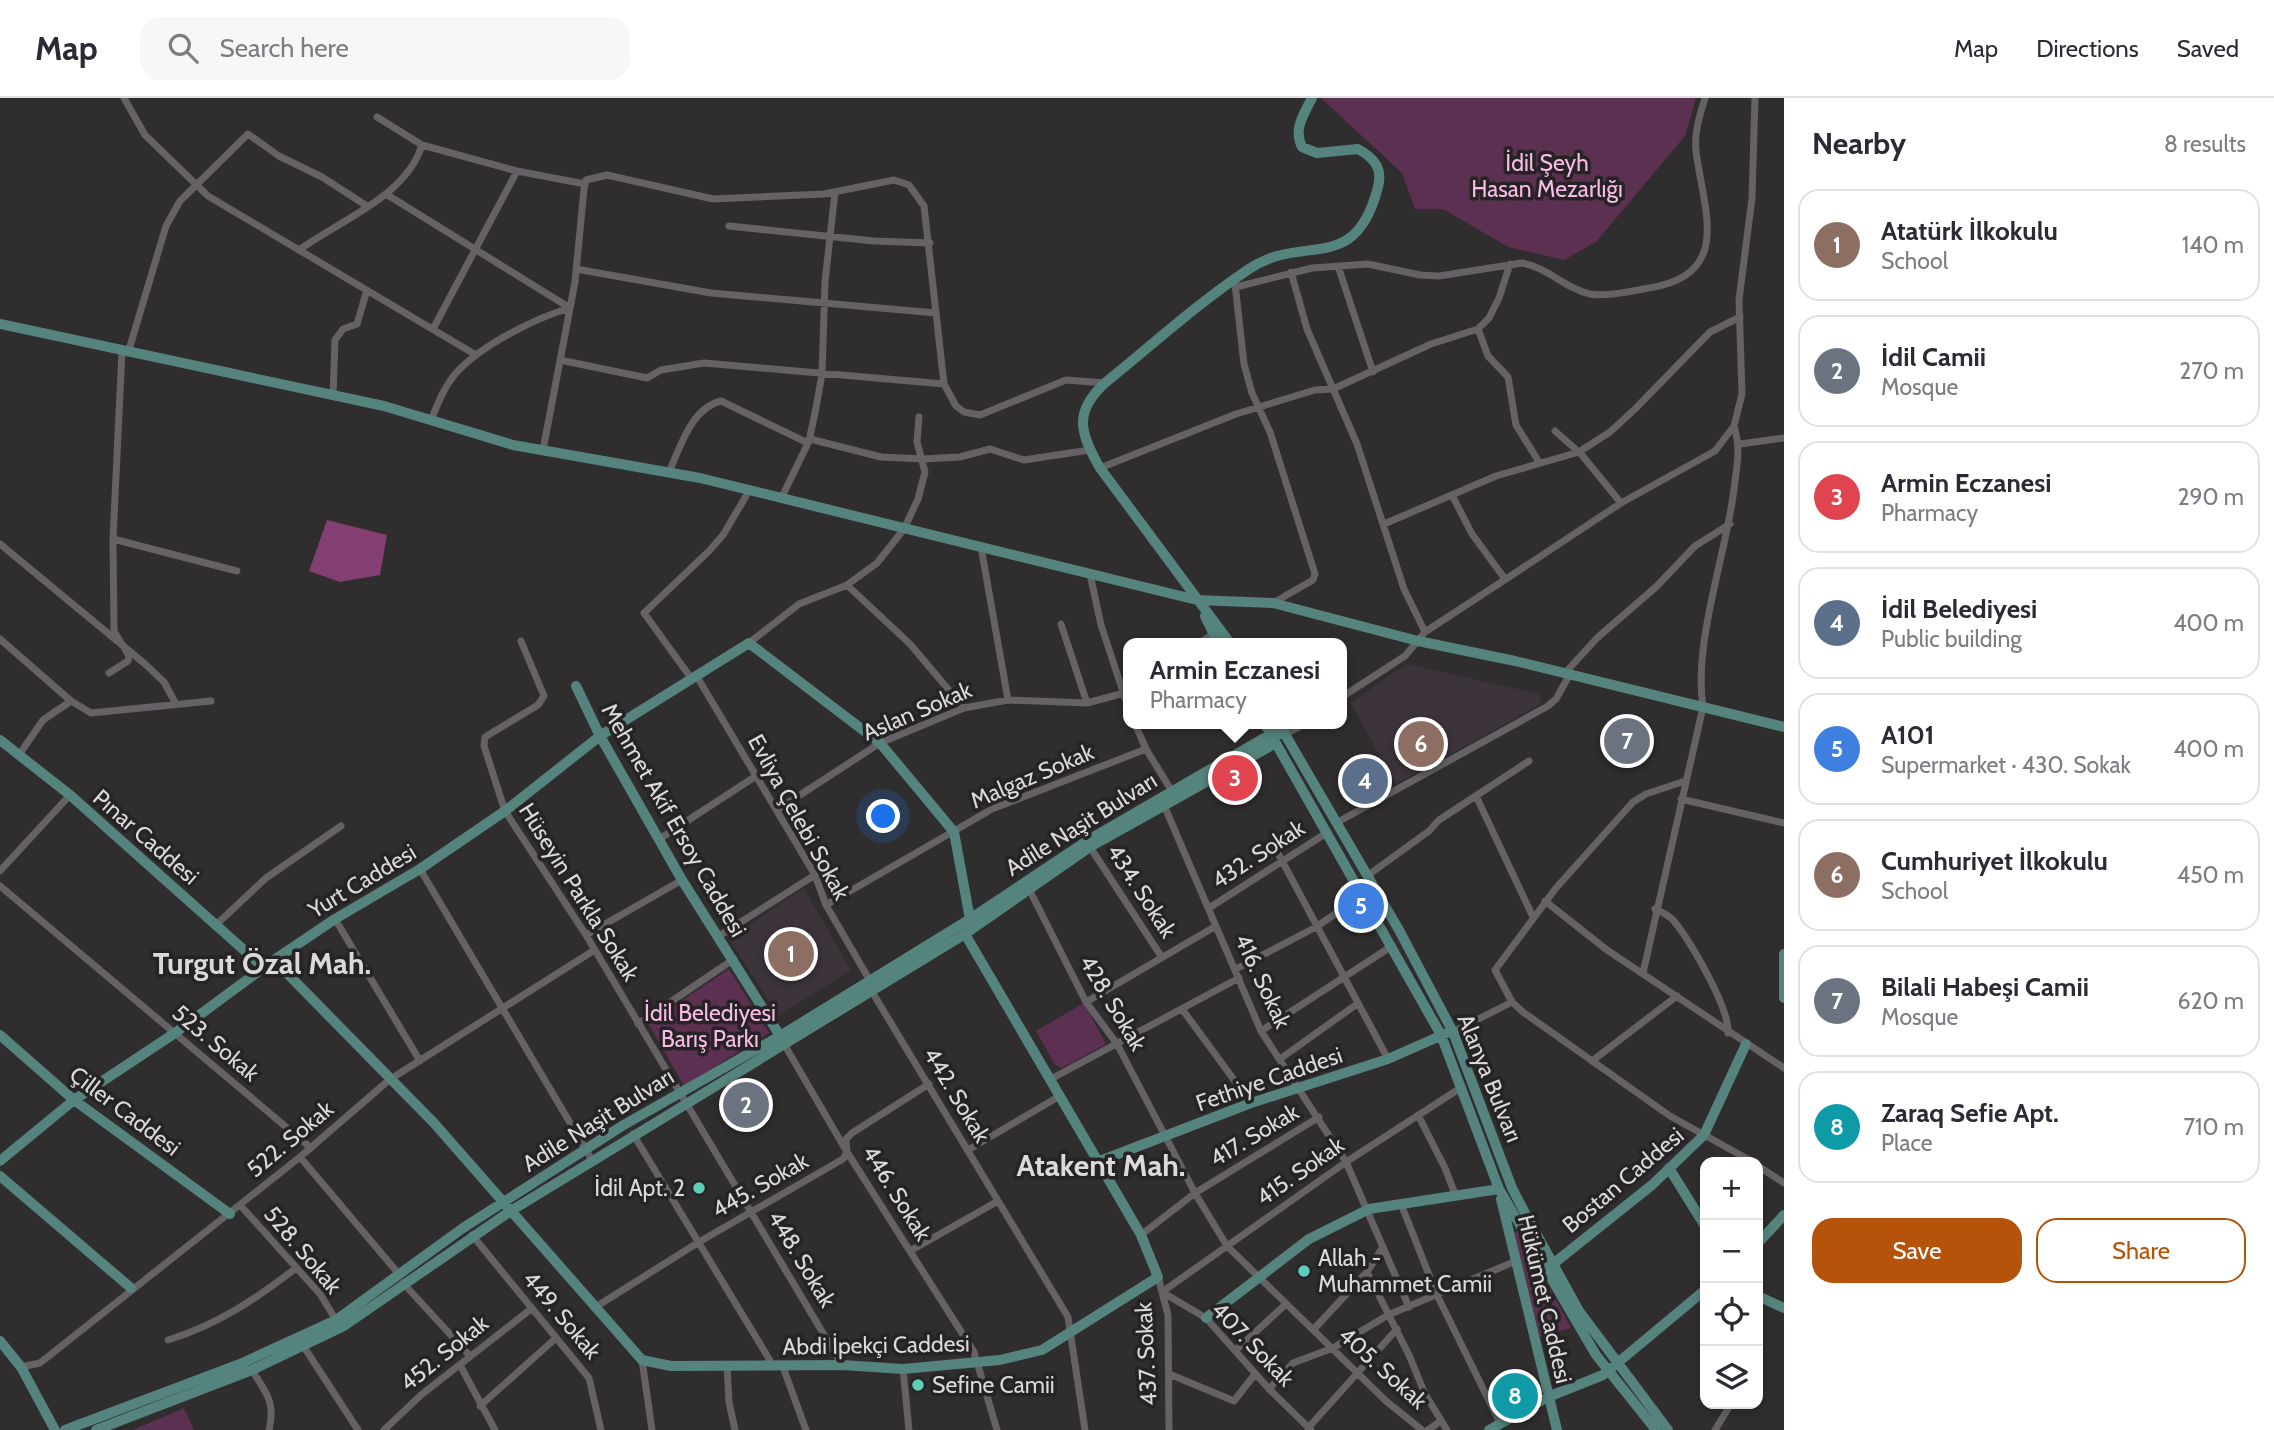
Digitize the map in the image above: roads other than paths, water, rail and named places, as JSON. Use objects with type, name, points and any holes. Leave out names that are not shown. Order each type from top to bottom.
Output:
[{"type":"street","points":[[124,98],[145,135],[208,196],[476,355]]},
{"type":"street","points":[[1226,638],[1100,468],[1090,450],[1083,428],[1083,415],[1092,394],[1235,284],[1251,267],[1338,245],[1351,239],[1367,221],[1381,175],[1379,168],[1358,149],[1317,153],[1302,147],[1297,138],[1299,124],[1312,98]]},
{"type":"street","points":[[1235,284],[1291,272],[1338,266],[1368,264],[1438,276],[1510,264],[1535,265],[1590,294],[1665,286],[1691,272],[1706,251],[1708,235],[1696,148],[1696,128],[1705,98]]},
{"type":"street","points":[[1347,694],[1405,656],[1422,637],[1505,579],[1621,503],[1715,451],[1734,426],[1742,394],[1739,300],[1752,198],[1755,98]]},
{"type":"street","points":[[377,117],[422,145],[517,171],[585,184]]},
{"type":"street","points":[[109,673],[128,661],[125,649],[114,631],[113,539],[125,352],[166,226],[180,201],[195,184],[248,134],[279,156],[322,177],[367,206]]},
{"type":"street","points":[[299,250],[386,194],[419,154],[422,145]]},
{"type":"street","points":[[433,329],[517,171]]},
{"type":"street","points":[[543,450],[570,308],[585,184],[593,176],[607,175],[713,199],[835,192],[894,180],[909,185],[924,206],[944,384],[956,406],[964,412],[980,415],[1066,380],[1105,383]]},
{"type":"street","points":[[780,499],[809,441],[822,374],[824,302],[835,192]]},
{"type":"street","points":[[386,194],[570,308]]},
{"type":"street","points":[[729,226],[930,243]]},
{"type":"street","points":[[1100,468],[1261,407],[1315,390],[1333,389],[1431,344],[1478,329],[1489,318],[1499,299],[1510,264]]},
{"type":"street","points":[[1338,266],[1373,372]]},
{"type":"street","points":[[576,269],[710,293],[936,313]]},
{"type":"street","points":[[1291,272],[1307,329],[1357,444],[1422,637]]},
{"type":"street","points":[[1235,284],[1244,364],[1252,393],[1261,407],[1315,574],[1313,580],[1273,603]]},
{"type":"street","points":[[333,396],[335,340],[344,329],[357,324],[366,290]]},
{"type":"street","points":[[431,419],[456,373],[476,355],[548,314],[570,308]]},
{"type":"street","points":[[1384,524],[1539,461],[1579,452],[1610,432],[1710,332],[1740,317]]},
{"type":"street","points":[[0,324],[431,419],[493,440],[669,472],[1197,600],[1273,603],[1784,727]]},
{"type":"street","points":[[1478,329],[1488,356],[1508,377],[1516,425],[1539,461]]},
{"type":"street","points":[[560,360],[646,378],[661,370],[704,363],[944,384]]},
{"type":"street","points":[[669,472],[690,427],[702,410],[721,401],[809,441],[881,457],[960,457],[990,449],[1024,460],[1090,450]]},
{"type":"street","points":[[919,417],[917,442],[925,472],[918,499],[904,529],[877,563],[847,585],[799,604],[749,643],[880,743],[954,832],[970,919]]},
{"type":"street","points":[[1643,973],[1703,707],[1700,687],[1704,654],[1730,524],[1740,444],[1734,426]]},
{"type":"street","points":[[1555,430],[1579,452],[1621,503]]},
{"type":"street","points":[[1740,444],[1784,438]]},
{"type":"street","name":"Evliya Çelebi Sokak","points":[[749,491],[723,535],[644,614],[693,676],[777,810],[815,875],[826,905],[870,985]]},
{"type":"street","points":[[1453,497],[1472,534],[1505,579]]},
{"type":"street","points":[[1336,823],[1548,706],[1556,699],[1568,674],[1597,638],[1657,586],[1695,546],[1730,524]]},
{"type":"street","points":[[113,539],[237,570]]},
{"type":"street","points":[[0,544],[164,682],[176,704]]},
{"type":"street","points":[[981,547],[1008,700]]},
{"type":"street","points":[[1090,574],[1101,625],[1123,685]]},
{"type":"street","points":[[847,585],[910,645],[964,708]]},
{"type":"street","points":[[1197,600],[1216,638]]},
{"type":"street","points":[[1061,624],[1087,702]]},
{"type":"street","points":[[0,639],[71,701],[91,713],[211,701]]},
{"type":"street","name":"Hüseyin Parkla Sokak","points":[[521,641],[544,696],[538,705],[485,737],[484,746],[505,811],[586,936],[685,1101]]},
{"type":"street","name":"Yurt Caddesi","points":[[0,1161],[74,1100],[175,1033],[263,967],[335,919],[420,869],[505,811],[600,736],[749,643]]},
{"type":"street","name":"Mehmet Akif Ersoy Caddesi","points":[[576,687],[600,736],[661,838],[682,880],[734,959],[782,1040]]},
{"type":"street","name":"Aslan Sokak","points":[[777,810],[880,743],[964,708],[1008,700],[1087,702],[1123,694]]},
{"type":"street","points":[[19,755],[43,720],[71,701]]},
{"type":"street","name":"416. Sokak","points":[[1137,729],[1168,798],[1216,926],[1261,1031],[1346,1162],[1369,1209],[1409,1307]]},
{"type":"street","name":"Alanya Bulvarı","points":[[1268,729],[1441,1035],[1499,1189],[1651,1429]]},
{"type":"street","name":"Alanya Bulvarı","points":[[1282,729],[1453,1032],[1511,1188],[1611,1367],[1668,1430]]},
{"type":"street","points":[[1284,734],[1294,729]]},
{"type":"street","name":"Adile Naşit Bulvarı","points":[[65,1430],[240,1364],[336,1320],[505,1207],[589,1156],[633,1134],[970,919],[1168,798],[1284,734]]},
{"type":"street","name":"Pınar Caddesi","points":[[0,740],[70,795],[263,967]]},
{"type":"street","name":"Malgaz Sokak","points":[[826,905],[992,809],[1146,749]]},
{"type":"street","points":[[1367,876],[1429,831],[1439,820],[1529,761]]},
{"type":"street","points":[[661,838],[756,776]]},
{"type":"street","points":[[1685,780],[1646,793],[1633,802],[1545,901],[1495,971],[1512,1002],[1592,1061],[1704,1135],[1744,1157]]},
{"type":"street","points":[[0,872],[70,795]]},
{"type":"street","points":[[1476,796],[1534,917]]},
{"type":"street","name":"Adile Naşit Bulvarı","points":[[870,985],[965,933],[1090,847],[1168,798]]},
{"type":"street","points":[[1681,799],[1784,823]]},
{"type":"street","points":[[217,924],[265,878],[341,826]]},
{"type":"street","name":"432. Sokak","points":[[1209,908],[1328,832]]},
{"type":"street","points":[[1272,844],[1388,1059]]},
{"type":"street","name":"434. Sokak","points":[[1090,847],[1160,956]]},
{"type":"street","points":[[420,869],[504,1007],[589,1156]]},
{"type":"street","points":[[719,936],[815,875]]},
{"type":"street","points":[[586,936],[682,880]]},
{"type":"street","name":"523. Sokak","points":[[0,886],[311,1148]]},
{"type":"street","name":"428. Sokak","points":[[1029,889],[1086,1002],[1117,1044],[1167,1135]]},
{"type":"street","points":[[1236,969],[1316,926],[1363,895]]},
{"type":"street","points":[[1545,901],[1728,1033],[1784,1068]]},
{"type":"street","points":[[1656,909],[1673,920],[1702,967],[1724,1010],[1729,1024],[1728,1033]]},
{"type":"street","points":[[335,919],[420,1061]]},
{"type":"street","points":[[1086,1002],[1160,956],[1216,926]]},
{"type":"street","points":[[965,933],[1058,1097],[1141,1235],[1158,1277]]},
{"type":"street","points":[[1261,1031],[1392,946]]},
{"type":"street","name":"522. Sokak","points":[[21,1367],[40,1363],[131,1288],[230,1214],[390,1080],[593,951]]},
{"type":"street","points":[[1784,954],[1784,998]]},
{"type":"street","points":[[638,1024],[734,959]]},
{"type":"street","points":[[274,960],[434,1123],[642,1360],[652,1430]]},
{"type":"street","points":[[1049,1080],[1239,978]]},
{"type":"street","name":"442. Sokak","points":[[870,985],[1068,1317],[1085,1430]]},
{"type":"street","points":[[1592,1061],[1677,996]]},
{"type":"street","points":[[1453,1032],[1512,1002]]},
{"type":"street","points":[[1280,1059],[1357,1004]]},
{"type":"street","points":[[1182,1009],[1251,1103]]},
{"type":"street","name":"Fethiye Caddesi","points":[[1097,1162],[1251,1103],[1388,1059],[1453,1032]]},
{"type":"street","name":"Çiller Caddesi","points":[[0,1035],[74,1100],[230,1214]]},
{"type":"street","name":"Adile Naşit Bulvarı","points":[[589,1156],[678,1091],[782,1040]]},
{"type":"street","name":"446. Sokak","points":[[782,1040],[847,1152],[978,1363],[997,1430]]},
{"type":"street","name":"Bostan Caddesi","points":[[1553,1264],[1670,1168],[1704,1135],[1745,1044]]},
{"type":"street","name":"445. Sokak","points":[[594,1308],[699,1242],[843,1159],[847,1152],[846,1139],[852,1133],[929,1084]]},
{"type":"street","name":"415. Sokak","points":[[1162,1292],[1346,1162],[1462,1087]]},
{"type":"street","points":[[968,1150],[1058,1097]]},
{"type":"street","name":"448. Sokak","points":[[685,1101],[842,1365]]},
{"type":"street","points":[[1418,1115],[1455,1194]]},
{"type":"street","name":"417. Sokak","points":[[1141,1235],[1195,1193],[1319,1117]]},
{"type":"street","points":[[633,1134],[779,1367],[806,1430]]},
{"type":"street","name":"405. Sokak","points":[[1167,1135],[1195,1193],[1227,1246],[1422,1430]]},
{"type":"street","points":[[300,1157],[400,1278],[470,1356]]},
{"type":"street","points":[[1670,1168],[1701,1220]]},
{"type":"street","points":[[1763,1169],[1784,1183]]},
{"type":"street","points":[[0,1176],[131,1288]]},
{"type":"street","name":"Hükümet Caddesi","points":[[1511,1188],[1499,1189],[1556,1430]]},
{"type":"street","points":[[1206,1318],[1309,1239],[1369,1209],[1499,1189]]},
{"type":"street","points":[[910,1251],[998,1201]]},
{"type":"street","points":[[1401,1204],[1437,1294],[1500,1423]]},
{"type":"street","name":"528. Sokak","points":[[240,1205],[320,1294],[336,1320]]},
{"type":"street","name":"Adile Naşit Bulvarı","points":[[96,1430],[252,1370],[344,1326],[400,1278],[472,1236],[505,1207]]},
{"type":"street","points":[[1763,1238],[1784,1215]]},
{"type":"street","name":"449. Sokak","points":[[472,1236],[589,1378],[601,1430]]},
{"type":"street","points":[[1313,1330],[1367,1272],[1383,1247]]},
{"type":"street","points":[[1269,1390],[1293,1363],[1333,1348],[1388,1315],[1516,1261]]},
{"type":"street","points":[[168,1340],[199,1331],[252,1303],[296,1268]]},
{"type":"street","points":[[1367,1272],[1425,1394],[1447,1430]]},
{"type":"street","name":"Abdi İpekçi Caddesi","points":[[642,1360],[671,1366],[842,1365],[903,1369],[978,1363],[1042,1350],[1158,1277]]},
{"type":"street","name":"437. Sokak","points":[[1158,1277],[1168,1315],[1170,1430]]},
{"type":"street","name":"407. Sokak","points":[[1162,1292],[1206,1318],[1269,1390],[1310,1429]]},
{"type":"street","points":[[1489,1430],[1548,1397],[1588,1383],[1700,1294]]},
{"type":"street","points":[[1763,1298],[1784,1308]]},
{"type":"street","points":[[1236,1350],[1286,1304]]},
{"type":"street","name":"452. Sokak","points":[[384,1430],[470,1356],[531,1309]]},
{"type":"street","points":[[1310,1429],[1396,1329]]},
{"type":"street","points":[[480,1406],[556,1338]]},
{"type":"street","points":[[0,1341],[21,1367],[55,1430]]},
{"type":"street","points":[[304,1347],[358,1430]]},
{"type":"street","points":[[460,1365],[495,1430]]},
{"type":"street","points":[[727,1366],[729,1402],[735,1430]]},
{"type":"street","points":[[903,1369],[909,1430]]},
{"type":"street","points":[[252,1370],[274,1412],[269,1430]]},
{"type":"street","points":[[1169,1374],[1233,1401],[1255,1374]]},
{"type":"street","points":[[1715,1430],[1728,1409]]},
{"type":"street","name":"405. Sokak","points":[[1428,1430],[1441,1421]]},
{"type":"place","name":"Bilali Habeşi Camii","points":[[1627,741]]},
{"type":"place","name":"Cumhuriyet İlkokulu","points":[[1421,744]]},
{"type":"place","name":"Armin Eczanesi","points":[[1235,778]]},
{"type":"place","name":"İdil Belediyesi","points":[[1365,781]]},
{"type":"place","name":"A101","points":[[1361,906]]},
{"type":"place","name":"Atatürk İlkokulu","points":[[791,954]]},
{"type":"place","name":"İdil Camii","points":[[746,1105]]},
{"type":"place","name":"İdil Apt. 2","points":[[699,1188]]},
{"type":"place","name":"Allah - Muhammet Camii","points":[[1304,1271]]},
{"type":"place","name":"Sefine Camii","points":[[918,1385]]},
{"type":"place","name":"Zaraq Sefie Apt.","points":[[1515,1396]]},
{"type":"district","name":"Turgut Özal Mah.","points":[[262,964]]},
{"type":"district","name":"Atakent Mah.","points":[[1101,1166]]},
{"type":"park label","name":"İdil Şeyh Hasan Mezarlığı","points":[[1547,176]]},
{"type":"park label","name":"İdil Belediyesi Barış Parkı","points":[[710,1026]]}]
